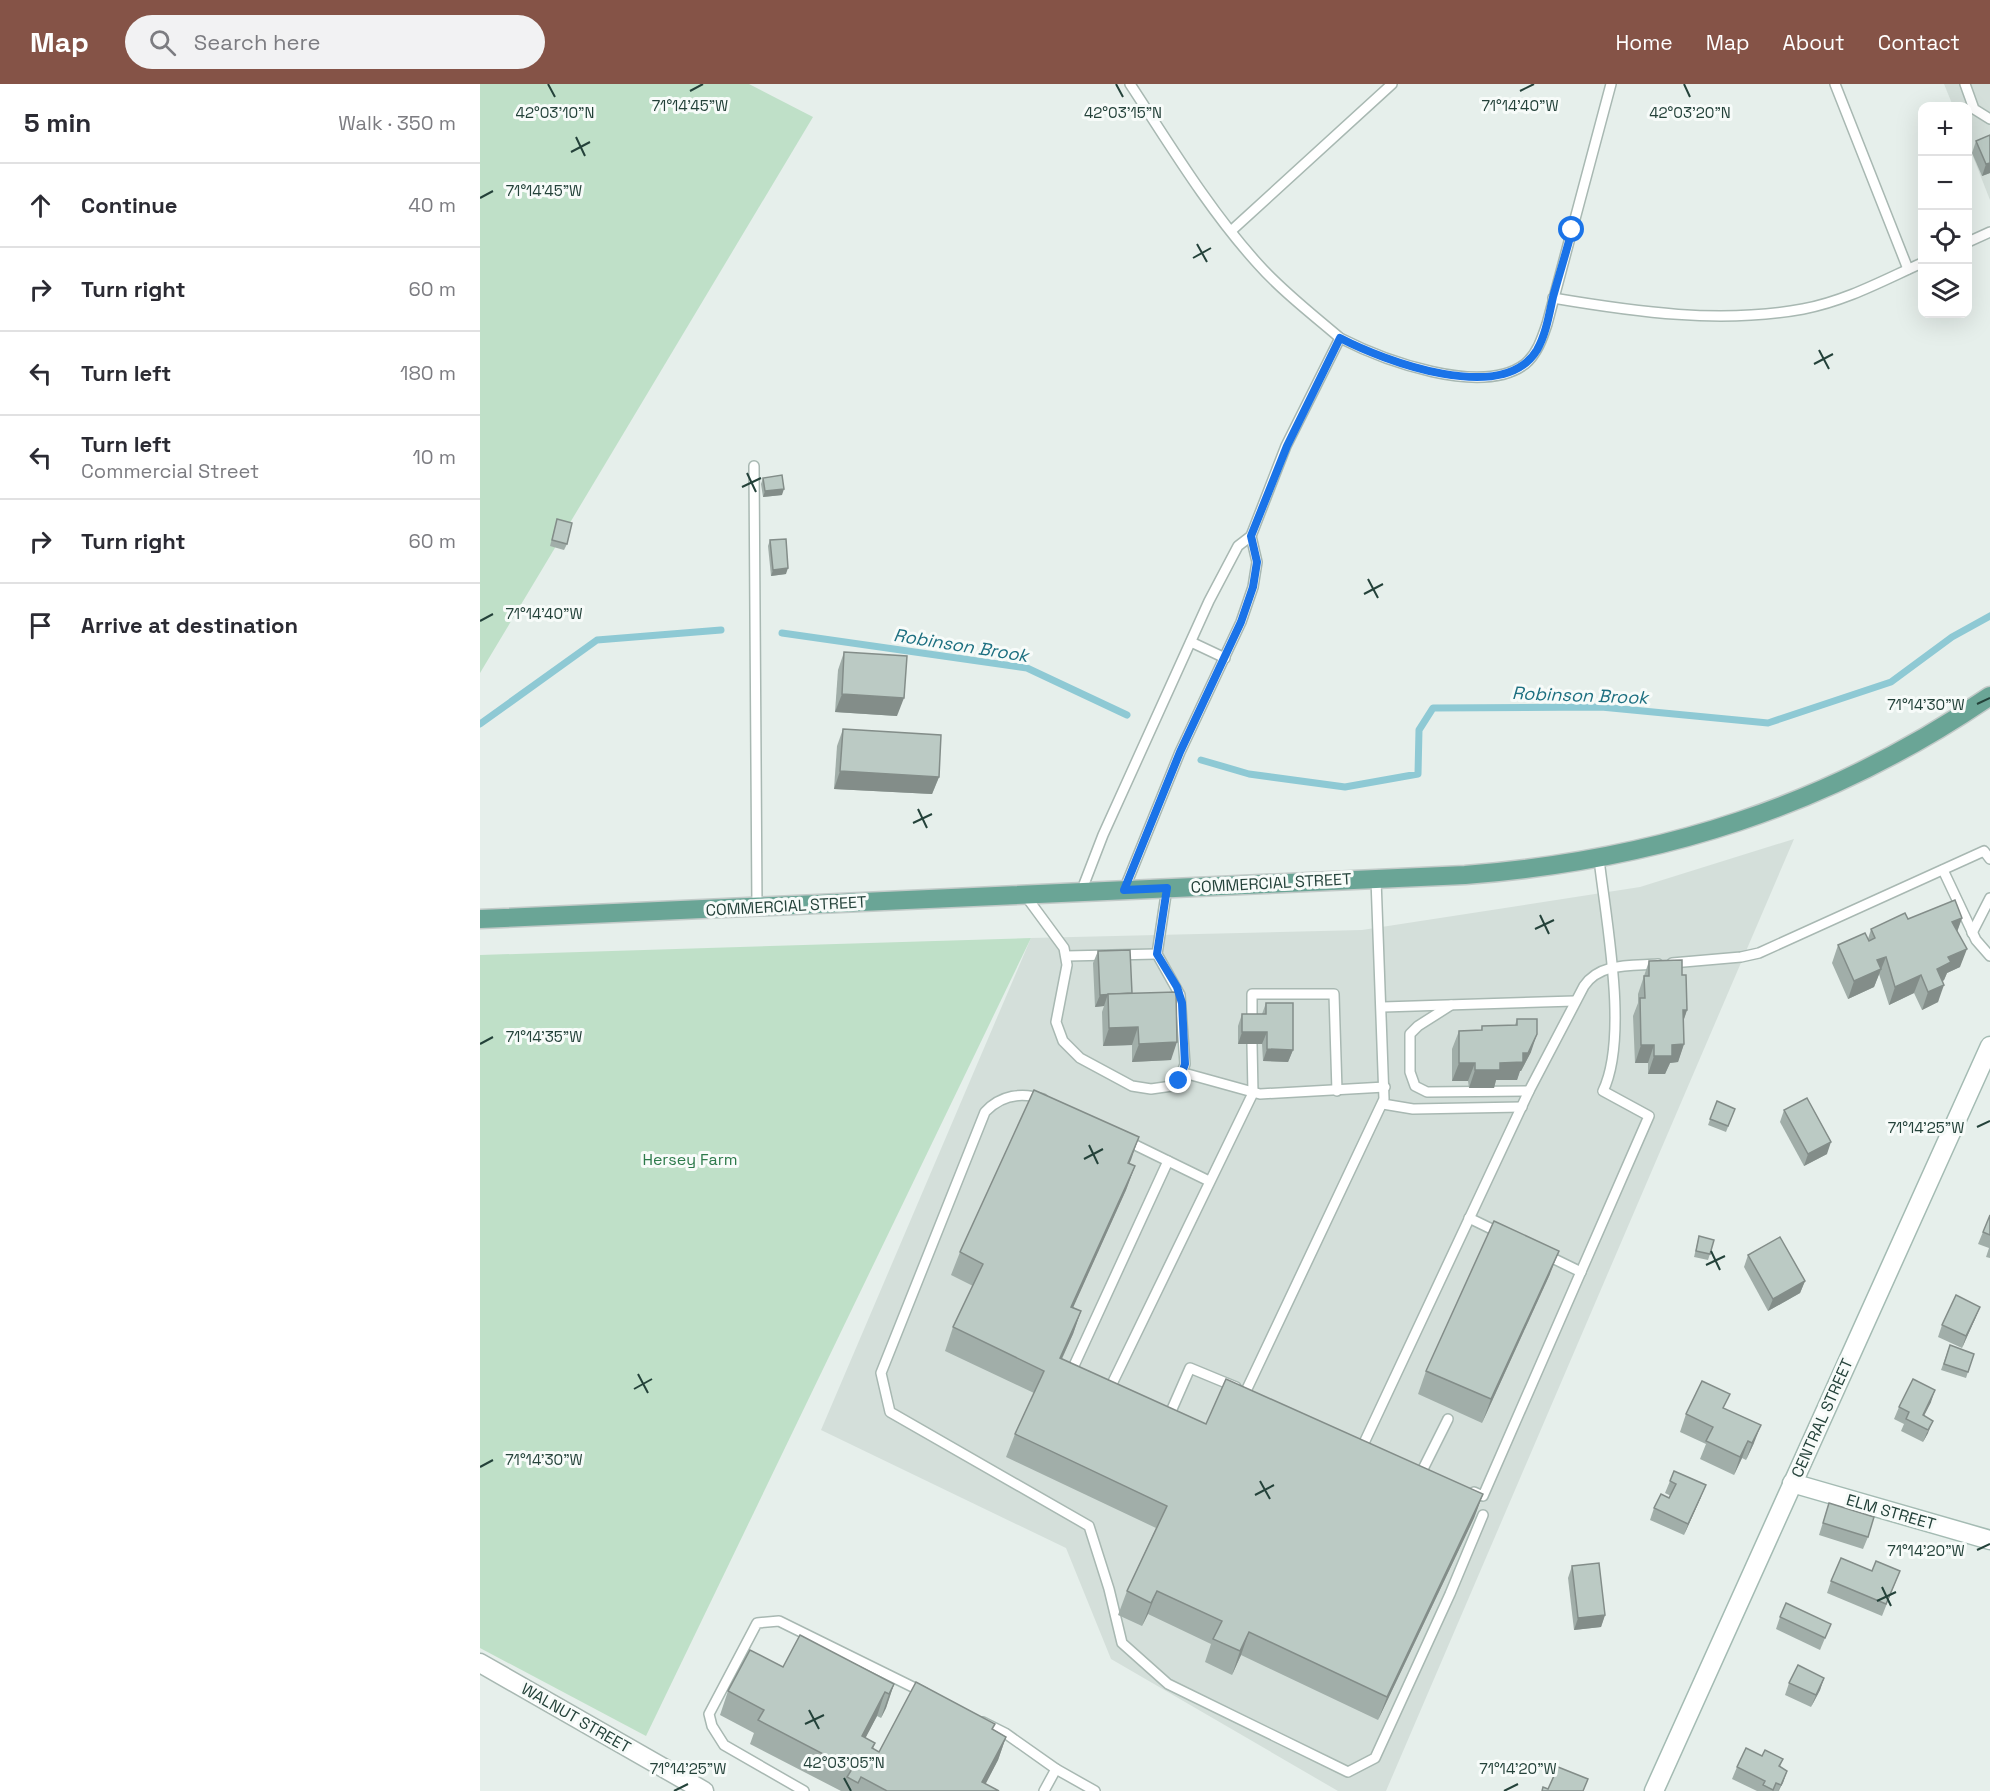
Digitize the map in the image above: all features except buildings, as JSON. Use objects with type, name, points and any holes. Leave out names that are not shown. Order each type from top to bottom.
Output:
[{"type":"main road","name":"COMMERCIAL STREET","points":[[480,920],[1376,879],[1508,871],[1599,859],[1679,842],[1781,808],[1878,764],[1990,696]]},
{"type":"main road","name":"CENTRAL STREET","points":[[1654,1791],[1990,1046]]},
{"type":"main road","name":"ELM STREET","points":[[1792,1483],[1990,1540]]},
{"type":"main road","name":"WALNUT STREET","points":[[480,1663],[704,1791]]},
{"type":"lane","points":[[1130,84],[1203,194],[1273,280],[1340,338],[1395,363],[1463,375],[1499,375],[1518,368],[1537,350],[1547,324],[1611,84]]},
{"type":"lane","points":[[1231,231],[1392,84]]},
{"type":"lane","points":[[1835,84],[1908,269]]},
{"type":"lane","points":[[1965,84],[1974,109],[1990,119]]},
{"type":"lane","points":[[1972,240],[1990,232]]},
{"type":"lane","points":[[1553,298],[1624,310],[1688,316],[1748,315],[1804,309],[1866,290],[1920,264]]},
{"type":"lane","points":[[1081,892],[1103,835],[1229,560],[1238,546],[1251,536],[1287,446],[1340,338]]},
{"type":"lane","points":[[754,466],[757,908]]},
{"type":"lane","points":[[1124,890],[1180,752],[1225,658],[1253,587],[1257,562],[1251,536]]},
{"type":"lane","points":[[1191,642],[1225,658]]},
{"type":"lane","points":[[1374,1447],[1360,1441],[1529,1091],[1575,1001],[1592,976],[1611,968],[1741,957],[1759,953],[1984,851],[1990,859]]},
{"type":"lane","points":[[1463,1487],[1483,1496],[1649,1116],[1603,1091],[1612,1070],[1615,1049],[1611,968],[1599,859]]},
{"type":"lane","points":[[1943,870],[1979,946],[1990,956]]},
{"type":"lane","points":[[1246,1390],[1383,1104],[1385,1087],[1383,1007],[1376,879]]},
{"type":"lane","points":[[1025,895],[1055,933],[1066,956],[1066,974],[1056,1022],[1063,1041],[1074,1054],[1141,1089],[1172,1086],[1184,1073],[1182,1003],[1177,987],[1157,954],[1167,888]]},
{"type":"lane","points":[[1972,933],[1990,898]]},
{"type":"lane","points":[[1066,956],[1157,954]]},
{"type":"lane","points":[[1252,1026],[1252,994],[1334,994],[1337,1091]]},
{"type":"lane","points":[[1383,1007],[1575,1001]]},
{"type":"lane","points":[[1451,1005],[1418,1026],[1410,1034],[1410,1072],[1414,1086],[1427,1092],[1529,1091]]},
{"type":"lane","points":[[1110,1389],[1253,1094],[1252,1044]]},
{"type":"lane","points":[[1184,1073],[1253,1094],[1385,1087]]},
{"type":"lane","points":[[1052,1104],[1020,1095],[999,1100],[985,1112],[881,1372],[890,1412],[1089,1526],[1109,1589],[1122,1643],[1168,1684],[1348,1772],[1375,1758],[1450,1594],[1483,1515]]},
{"type":"lane","points":[[1383,1104],[1413,1109],[1522,1107]]},
{"type":"lane","points":[[1116,1135],[1209,1181]]},
{"type":"lane","points":[[1091,1379],[1072,1370],[1168,1161]]},
{"type":"lane","points":[[1469,1218],[1516,1241]]},
{"type":"lane","points":[[1535,1250],[1581,1272]]},
{"type":"lane","points":[[1159,1412],[1169,1416],[1190,1368],[1256,1395]]},
{"type":"lane","points":[[1101,1384],[1120,1393]]},
{"type":"lane","points":[[1423,1469],[1448,1419]]},
{"type":"lane","points":[[1413,1465],[1432,1473]]},
{"type":"lane","points":[[804,1791],[724,1745],[712,1726],[709,1714],[757,1623],[779,1621],[933,1697]]},
{"type":"lane","points":[[975,1718],[1005,1733],[1056,1769],[1095,1791]]},
{"type":"lane","points":[[1044,1791],[1056,1769]]},
{"type":"shaded area","points":[[1944,84],[1990,84],[1990,200],[1972,154],[1972,102],[1951,102]]},
{"type":"shaded area","points":[[1794,839],[1386,1791],[1338,1791],[1111,1659],[1066,1548],[821,1430],[1031,938],[1362,930],[1640,887]]},
{"type":"green space","points":[[480,84],[749,84],[813,117],[480,673]]},
{"type":"green space","name":"Hersey Farm","points":[[1031,938],[646,1736],[480,1648],[480,955]]},
{"type":"waterway","name":"Robinson Brook","points":[[1201,760],[1249,774],[1345,787],[1418,774],[1419,730],[1433,708],[1601,707],[1768,723],[1891,682],[1952,637],[1990,616]]},
{"type":"waterway","name":"Robinson Brook","points":[[480,724],[597,640],[721,630]]},
{"type":"waterway","name":"Robinson Brook","points":[[782,633],[1027,668],[1127,715]]},
{"type":"route","points":[[1179,1081],[1184,1073],[1185,1064],[1182,1003],[1177,987],[1157,954],[1167,888],[1124,890],[1180,752],[1241,622],[1253,587],[1257,562],[1257,552],[1251,536],[1287,446],[1340,338],[1395,363],[1444,373],[1499,375],[1526,363],[1537,350],[1544,333],[1572,230]]}]
